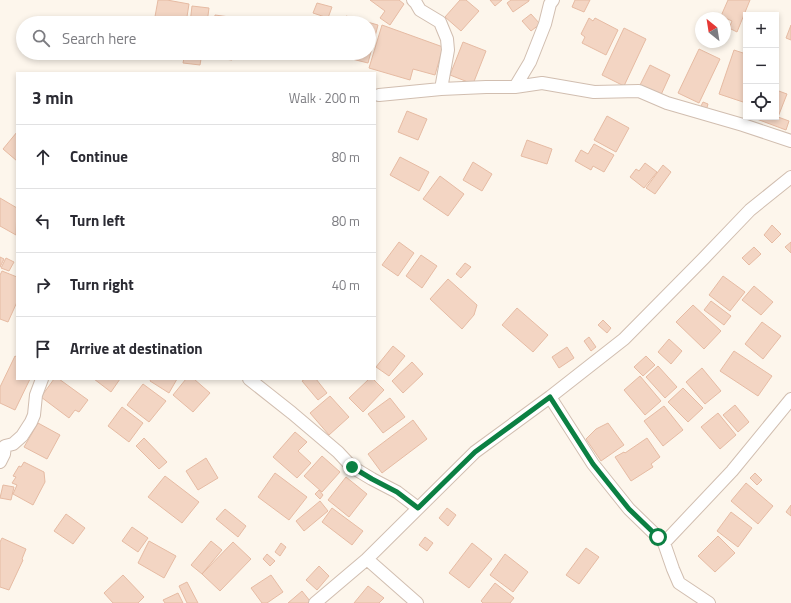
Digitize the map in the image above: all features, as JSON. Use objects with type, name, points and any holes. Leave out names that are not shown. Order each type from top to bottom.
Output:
[{"type":"street","points":[[412,0],[416,3],[420,10],[440,22],[447,39],[448,50],[441,90]]},
{"type":"street","points":[[515,87],[530,62],[545,24],[550,2]]},
{"type":"street","points":[[379,94],[486,87],[515,87],[542,83],[594,92],[639,90],[668,103],[791,141]]},
{"type":"street","points":[[315,603],[367,559],[475,452],[550,397],[624,339],[750,210],[791,178]]},
{"type":"street","points":[[0,462],[4,454],[5,446],[13,444],[22,436],[31,422],[34,415],[36,395],[42,380]]},
{"type":"street","points":[[250,380],[338,452],[352,467],[397,492],[418,508]]},
{"type":"street","points":[[550,397],[593,464],[629,509],[664,543],[679,583],[709,603]]},
{"type":"street","points":[[664,543],[732,471],[791,399]]},
{"type":"street","points":[[367,559],[418,603]]},
{"type":"building","points":[[158,0],[189,4],[187,16],[155,16]]},
{"type":"building","points":[[370,0],[399,0],[404,4],[390,25],[380,18],[385,11]]},
{"type":"building","points":[[460,0],[466,0],[479,11],[461,31],[445,17]]},
{"type":"building","points":[[490,0],[502,0],[495,6]]},
{"type":"building","points":[[511,0],[529,1],[513,12],[507,3]]},
{"type":"building","points":[[575,0],[590,0],[584,12],[572,7]]},
{"type":"building","points":[[728,0],[750,0],[745,12],[743,12],[743,17],[737,32],[731,29],[731,12],[723,12]]},
{"type":"building","points":[[317,3],[332,7],[329,16],[322,16],[313,13]]},
{"type":"building","points":[[192,6],[209,8],[208,16],[191,16]]},
{"type":"building","points":[[531,14],[540,24],[531,31],[522,21]]},
{"type":"building","points":[[589,18],[593,21],[595,18],[618,30],[606,55],[582,43],[585,37],[581,34]]},
{"type":"building","points":[[382,25],[443,47],[435,75],[413,69],[410,80],[369,68],[371,60],[376,60],[376,45]]},
{"type":"building","points":[[791,25],[791,40],[786,38]]},
{"type":"building","points":[[624,28],[646,39],[624,86],[602,75]]},
{"type":"building","points":[[463,42],[486,51],[473,84],[450,75]]},
{"type":"building","points":[[699,49],[720,59],[699,103],[678,93]]},
{"type":"building","points":[[734,50],[743,53],[743,102],[719,94]]},
{"type":"building","points":[[184,60],[201,60],[200,65],[183,63]]},
{"type":"building","points":[[356,60],[369,60],[368,63]]},
{"type":"building","points":[[650,65],[670,75],[660,97],[639,87]]},
{"type":"building","points":[[779,91],[787,94],[779,114]]},
{"type":"building","points":[[703,102],[708,104],[706,111],[700,108]]},
{"type":"building","points":[[407,111],[427,119],[418,140],[398,132]]},
{"type":"building","points":[[607,116],[629,128],[616,152],[594,140]]},
{"type":"building","points":[[779,117],[789,121],[786,130],[759,120],[779,120]]},
{"type":"building","points":[[16,133],[16,160],[3,149]]},
{"type":"building","points":[[527,140],[552,149],[547,164],[521,156]]},
{"type":"building","points":[[594,144],[614,155],[604,172],[593,166],[591,170],[575,161],[581,150],[588,154]]},
{"type":"building","points":[[400,157],[429,172],[419,191],[390,175]]},
{"type":"building","points":[[473,162],[492,174],[482,191],[463,180]]},
{"type":"building","points":[[645,163],[657,172],[644,188],[630,177],[636,169],[639,171]]},
{"type":"building","points":[[663,165],[671,172],[655,194],[646,188]]},
{"type":"building","points":[[440,176],[464,194],[448,216],[423,199]]},
{"type":"building","points":[[0,198],[16,207],[16,235],[0,226]]},
{"type":"building","points":[[772,225],[781,234],[772,243],[764,235]]},
{"type":"building","points":[[399,242],[414,253],[398,276],[382,265]]},
{"type":"building","points":[[791,242],[791,253],[785,247]]},
{"type":"building","points":[[754,247],[761,254],[749,265],[742,258]]},
{"type":"building","points":[[421,255],[437,266],[422,288],[406,276]]},
{"type":"building","points":[[0,257],[4,259],[0,267]]},
{"type":"building","points":[[6,258],[14,262],[9,271],[1,268]]},
{"type":"building","points":[[465,263],[471,267],[461,278],[456,274]]},
{"type":"building","points":[[2,271],[16,277],[16,304],[8,322],[0,319],[0,275]]},
{"type":"building","points":[[723,276],[745,292],[730,311],[709,295]]},
{"type":"building","points":[[448,279],[477,305],[474,315],[462,329],[430,299]]},
{"type":"building","points":[[754,286],[773,302],[761,315],[742,300]]},
{"type":"building","points":[[711,301],[731,316],[724,325],[704,310]]},
{"type":"building","points":[[693,305],[721,331],[704,349],[676,322]]},
{"type":"building","points":[[517,308],[548,335],[533,352],[502,325]]},
{"type":"building","points":[[603,320],[611,328],[607,333],[598,325]]},
{"type":"building","points":[[762,322],[781,336],[763,359],[745,344]]},
{"type":"building","points":[[589,337],[596,347],[591,351],[584,341]]},
{"type":"building","points":[[669,339],[682,351],[671,364],[658,352]]},
{"type":"building","points":[[393,346],[405,356],[389,376],[376,367]]},
{"type":"building","points":[[567,347],[574,358],[559,368],[552,357]]},
{"type":"building","points":[[734,351],[772,376],[758,396],[720,371]]},
{"type":"building","points":[[16,356],[16,380],[30,380],[15,410],[0,403],[0,387]]},
{"type":"building","points":[[646,356],[655,365],[643,376],[634,367]]},
{"type":"building","points":[[412,362],[423,374],[403,393],[392,381]]},
{"type":"building","points":[[658,366],[677,387],[665,398],[646,377]]},
{"type":"building","points":[[702,368],[721,391],[705,404],[686,382]]},
{"type":"building","points":[[640,376],[661,401],[645,415],[624,390]]},
{"type":"building","points":[[53,380],[60,380],[88,400],[79,412],[75,410],[69,418],[41,397]]},
{"type":"building","points":[[95,380],[119,380],[111,392]]},
{"type":"building","points":[[150,380],[176,380],[169,393]]},
{"type":"building","points":[[185,380],[195,380],[210,393],[193,412],[173,395]]},
{"type":"building","points":[[317,380],[327,393],[318,400],[302,381]]},
{"type":"building","points":[[368,380],[374,380],[384,390],[363,412],[349,398]]},
{"type":"building","points":[[143,384],[166,401],[149,422],[127,405]]},
{"type":"building","points":[[683,388],[703,408],[688,422],[668,402]]},
{"type":"building","points":[[330,396],[349,417],[329,435],[310,413]]},
{"type":"building","points":[[390,398],[405,417],[383,433],[368,414]]},
{"type":"building","points":[[735,405],[749,422],[738,432],[723,415]]},
{"type":"building","points":[[664,406],[683,430],[663,446],[644,421]]},
{"type":"building","points":[[122,407],[143,423],[129,442],[108,426]]},
{"type":"building","points":[[718,413],[736,435],[720,449],[701,427]]},
{"type":"building","points":[[413,420],[427,439],[382,473],[368,454]]},
{"type":"building","points":[[38,423],[60,435],[47,459],[24,447]]},
{"type":"building","points":[[608,423],[624,445],[601,461],[586,439],[596,429]]},
{"type":"building","points":[[295,432],[307,442],[298,451],[311,463],[297,478],[273,457]]},
{"type":"building","points":[[144,438],[167,462],[159,469],[136,446]]},
{"type":"building","points":[[647,438],[660,457],[651,464],[653,467],[631,481],[615,457],[624,452],[625,453]]},
{"type":"building","points":[[322,456],[340,472],[322,492],[304,476]]},
{"type":"building","points":[[206,458],[218,478],[198,490],[186,471]]},
{"type":"building","points":[[24,462],[44,472],[45,482],[33,505],[13,494],[17,485],[12,483],[16,477],[13,476],[19,466],[21,467]]},
{"type":"building","points":[[275,473],[307,497],[289,520],[258,497]]},
{"type":"building","points":[[755,473],[762,480],[757,485],[750,478]]},
{"type":"building","points":[[165,476],[199,502],[182,523],[148,497]]},
{"type":"building","points":[[346,477],[367,494],[349,517],[328,500]]},
{"type":"building","points":[[746,483],[773,506],[758,524],[731,501]]},
{"type":"building","points":[[3,485],[14,487],[11,500],[0,498]]},
{"type":"building","points":[[319,490],[323,495],[320,499],[315,494]]},
{"type":"building","points":[[320,501],[328,511],[304,531],[296,521]]},
{"type":"building","points":[[791,505],[791,516],[786,512]]},
{"type":"building","points":[[332,508],[363,531],[352,545],[322,522]]},
{"type":"building","points":[[447,508],[456,515],[448,526],[439,518]]},
{"type":"building","points":[[225,509],[246,526],[238,537],[216,519]]},
{"type":"building","points":[[731,512],[752,528],[738,547],[717,531]]},
{"type":"building","points":[[66,514],[85,528],[73,544],[54,531]]},
{"type":"building","points":[[132,527],[148,538],[138,552],[122,541]]},
{"type":"building","points":[[718,536],[735,553],[715,572],[698,556]]},
{"type":"building","points":[[425,537],[433,543],[427,551],[419,545]]},
{"type":"building","points":[[2,538],[26,549],[22,559],[23,560],[9,590],[0,587],[0,542]]},
{"type":"building","points":[[149,541],[176,556],[164,578],[138,563]]},
{"type":"building","points":[[211,541],[222,550],[202,574],[191,565]]},
{"type":"building","points":[[233,542],[251,559],[220,591],[202,574]]},
{"type":"building","points":[[281,543],[286,547],[280,556],[275,552]]},
{"type":"building","points":[[472,543],[492,559],[469,588],[449,573]]},
{"type":"building","points":[[586,548],[599,557],[579,584],[566,575]]},
{"type":"building","points":[[267,554],[275,561],[270,566],[263,559]]},
{"type":"building","points":[[505,554],[528,572],[513,592],[490,575]]},
{"type":"building","points":[[319,566],[329,576],[317,590],[306,580]]},
{"type":"building","points":[[123,575],[144,597],[138,603],[113,603],[104,593]]},
{"type":"building","points":[[271,575],[283,592],[267,603],[262,603],[251,588]]},
{"type":"building","points":[[187,582],[198,603],[187,603],[179,586]]},
{"type":"building","points":[[495,583],[514,598],[510,603],[483,603],[481,601]]},
{"type":"building","points":[[368,586],[384,598],[379,603],[354,603]]},
{"type":"building","points":[[302,591],[310,601],[308,603],[288,603]]},
{"type":"building","points":[[178,593],[183,603],[165,603],[163,600]]},
{"type":"route","points":[[352,467],[397,492],[418,508],[475,452],[550,397],[593,464],[629,509],[658,537]]}]
